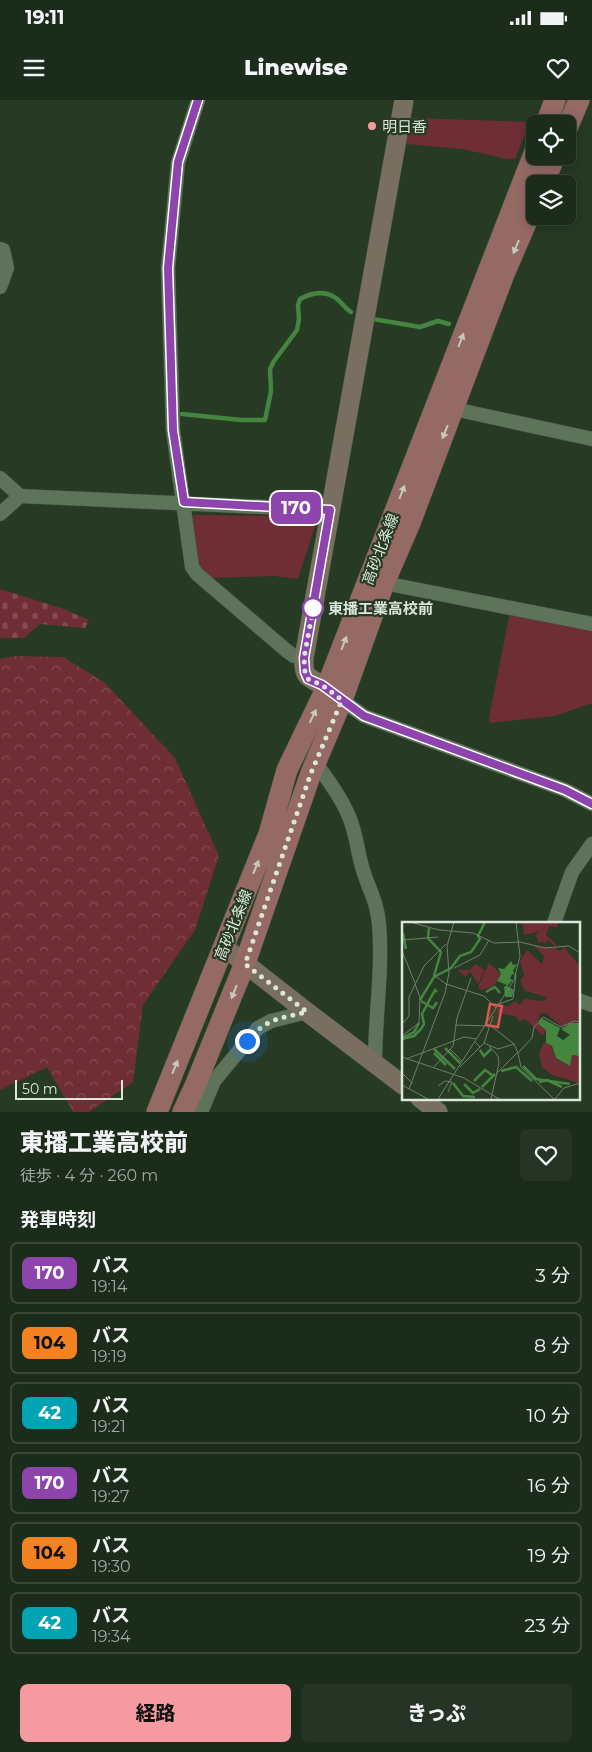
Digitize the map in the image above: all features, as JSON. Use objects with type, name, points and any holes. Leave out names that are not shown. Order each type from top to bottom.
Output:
[{"type":"main road","points":[[549,115],[555,100]]},
{"type":"main road","points":[[572,115],[578,100]]},
{"type":"main road","name":"高砂北条線","points":[[183,1112],[245,964],[315,762],[334,694],[530,165]]},
{"type":"main road","name":"高砂北条線","points":[[157,1112],[269,834],[287,770],[334,694],[384,583],[410,523],[504,274],[526,223]]},
{"type":"street","points":[[198,100],[178,162],[168,268],[173,430],[192,567],[197,574],[294,656]]},
{"type":"street","points":[[404,100],[306,644],[304,665],[308,679],[334,694],[364,716],[565,790],[592,804]]},
{"type":"street","points":[[0,249],[3,250],[7,268],[0,287]]},
{"type":"street","points":[[454,409],[592,439]]},
{"type":"street","points":[[0,478],[20,496],[330,510]]},
{"type":"street","points":[[0,514],[20,496]]},
{"type":"street","points":[[384,583],[592,624]]},
{"type":"street","points":[[315,762],[338,796],[352,823],[363,871],[377,908],[380,960],[375,1062]]},
{"type":"street","points":[[554,922],[572,872],[592,844]]},
{"type":"street","points":[[224,947],[402,1084]]},
{"type":"street","points":[[580,1001],[592,1005]]},
{"type":"street","points":[[202,1112],[214,1081],[258,1028],[271,1021],[307,1012]]},
{"type":"green space","points":[[411,118],[526,122],[526,132],[515,159],[462,149],[406,144]]},
{"type":"green space","points":[[193,515],[269,516],[313,520],[315,526],[298,579],[274,576],[210,578],[196,563]]},
{"type":"green space","points":[[0,589],[61,608],[89,620],[85,628],[40,624],[24,638],[0,638]]},
{"type":"green space","points":[[510,612],[592,628],[592,703],[555,716],[490,723],[489,718]]},
{"type":"green space","points":[[15,656],[63,657],[104,682],[175,758],[219,856],[195,930],[143,1005],[133,1082],[89,1112],[73,1112],[47,1067],[0,1090],[0,659]]},
{"type":"waterway","points":[[182,414],[241,420],[265,420],[271,391],[270,369],[297,330],[300,299],[313,294],[327,294],[336,298],[351,312]]},
{"type":"waterway","points":[[373,319],[420,327],[438,321],[449,324]]},
{"type":"bus line","name":"170","points":[[198,100],[178,162],[168,268],[173,430],[184,502],[330,510],[304,658],[305,672],[308,679],[322,685],[364,716],[565,790],[592,804]]},
{"type":"place","name":"明日香","points":[[372,126]]},
{"type":"place","name":"東播工業高校前","points":[[313,608]]},
{"type":"route","points":[[247,1041],[258,1028],[271,1021],[307,1012],[245,964],[311,773],[342,700],[322,685],[308,679],[305,672],[304,658],[314,604],[313,608]]}]
